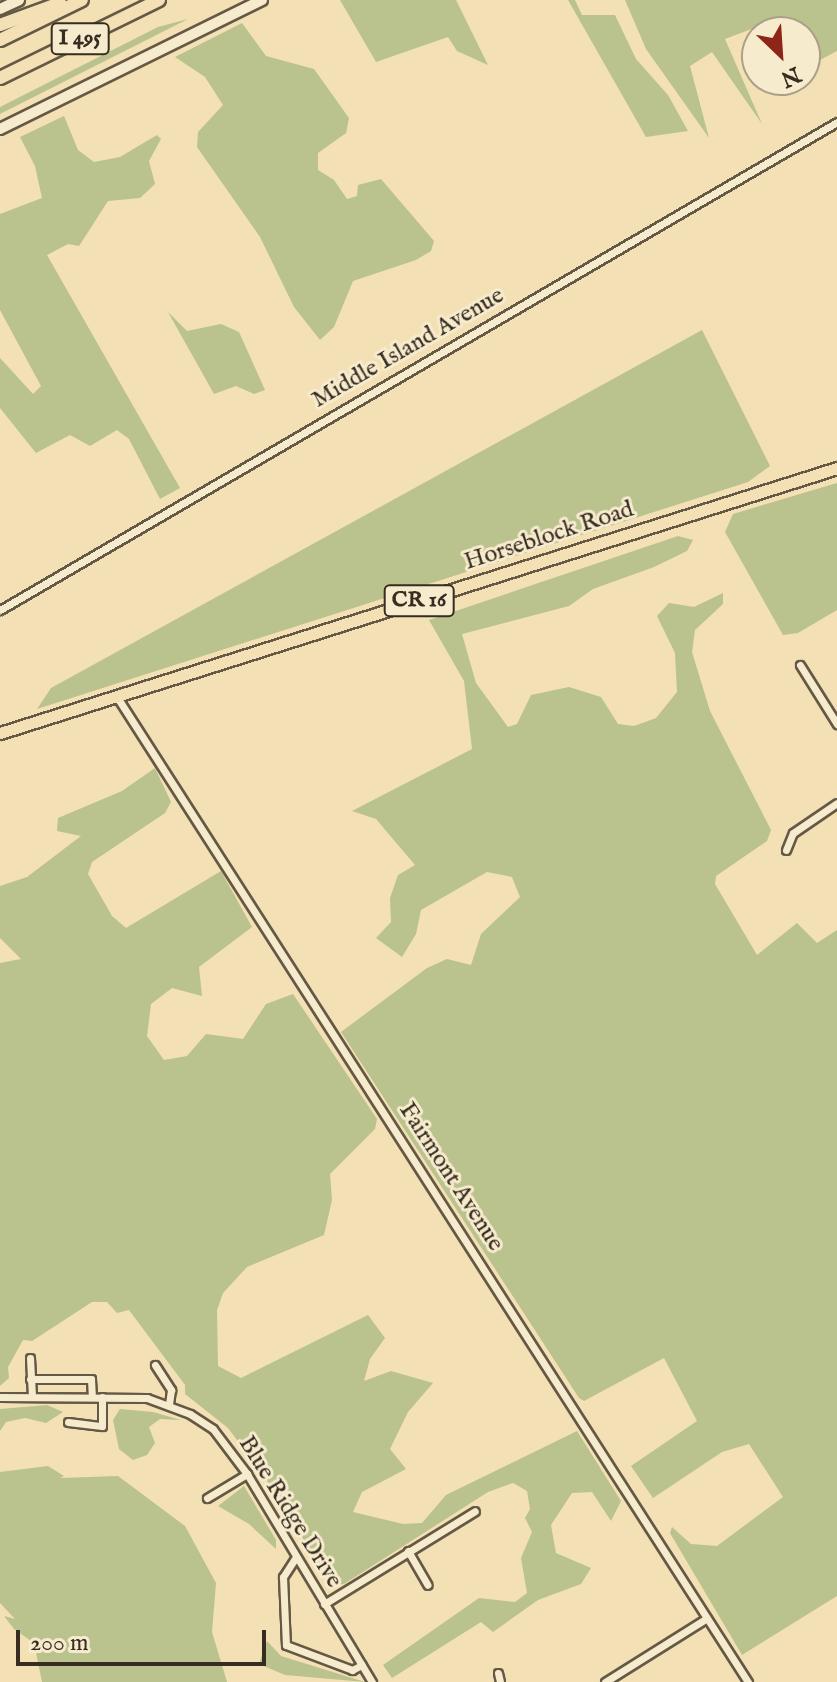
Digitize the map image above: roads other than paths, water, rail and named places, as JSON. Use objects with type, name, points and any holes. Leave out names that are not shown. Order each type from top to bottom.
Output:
[{"type":"highway","points":[[0,25],[71,0]]},
{"type":"highway","name":"I 495","points":[[0,40],[82,0]]},
{"type":"highway","name":"I 495","points":[[0,78],[159,0]]},
{"type":"highway","points":[[0,85],[58,49]]},
{"type":"main road","points":[[0,9],[19,0]]},
{"type":"main road","points":[[0,129],[262,0]]},
{"type":"main road","name":"Horseblock Road","points":[[0,733],[837,468]]},
{"type":"street","name":"Middle Island Avenue","points":[[0,610],[837,122]]},
{"type":"street","points":[[800,665],[837,724]]},
{"type":"street","name":"Fairmont Avenue","points":[[117,697],[748,1682]]},
{"type":"street","points":[[786,850],[793,833],[837,803]]},
{"type":"street","points":[[30,1358],[32,1396]]},
{"type":"street","points":[[155,1365],[171,1390],[169,1404]]},
{"type":"street","points":[[30,1379],[91,1379],[92,1397]]},
{"type":"street","name":"Blue Ridge Drive","points":[[0,1397],[102,1397],[169,1404],[213,1429],[247,1474],[372,1682]]},
{"type":"street","points":[[68,1422],[102,1426],[102,1397]]},
{"type":"street","points":[[207,1498],[247,1474]]},
{"type":"street","points":[[324,1604],[475,1511]]},
{"type":"street","points":[[408,1551],[428,1585]]},
{"type":"street","points":[[296,1557],[283,1577],[286,1645],[352,1670],[362,1665]]},
{"type":"street","points":[[605,1682],[707,1618]]}]
